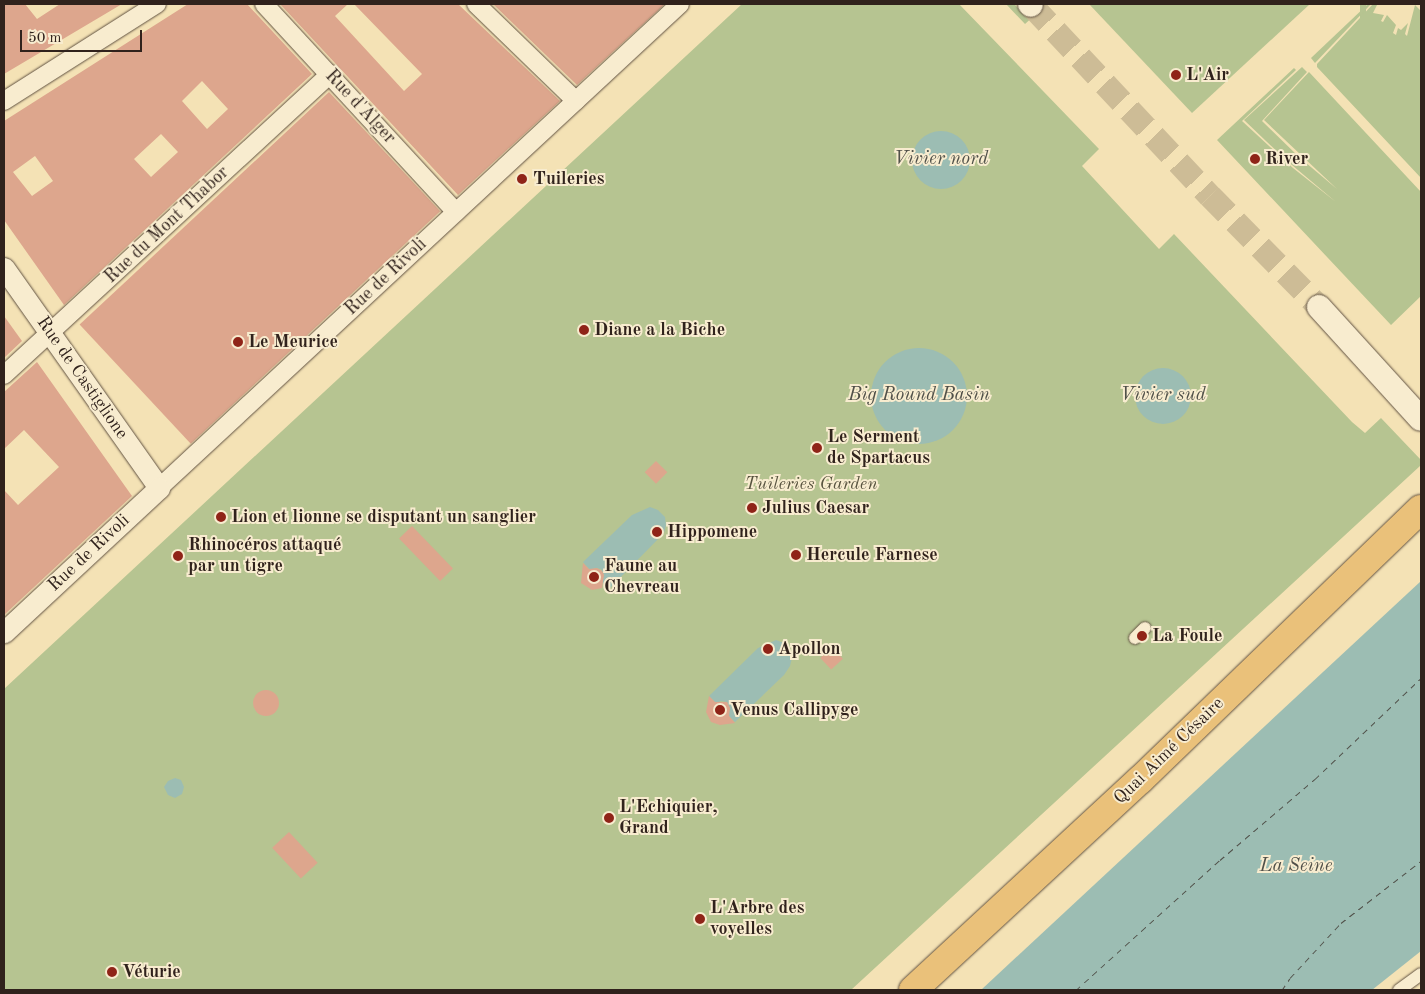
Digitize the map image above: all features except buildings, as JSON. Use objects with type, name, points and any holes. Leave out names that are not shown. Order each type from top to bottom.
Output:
[{"type":"main road","points":[[1319,307],[1421,419]]},
{"type":"main road","name":"Quai Aimé Césaire","points":[[913,990],[1134,786],[1421,509]]},
{"type":"street","points":[[4,101],[157,4]]},
{"type":"street","name":"Rue d'Alger","points":[[264,4],[456,212]]},
{"type":"street","points":[[476,4],[576,101]]},
{"type":"street","name":"Rue de Rivoli","points":[[4,632],[680,4]]},
{"type":"street","name":"Rue du Mont Thabor","points":[[4,375],[330,74]]},
{"type":"street","name":"Rue de Castiglione","points":[[4,268],[159,488]]},
{"type":"street","points":[[1399,990],[1421,974]]},
{"type":"green space","name":"Tuileries Garden","points":[[742,4],[959,4],[1099,149],[1082,166],[1159,249],[1174,234],[1352,422],[1365,433],[1381,418],[1421,460],[1420,466],[851,990],[4,990],[4,689]]},
{"type":"green space","points":[[1006,4],[1014,4],[1024,14],[1035,4],[1047,4],[1025,24]]},
{"type":"green space","points":[[1089,4],[1310,4],[1192,113]]},
{"type":"green space","points":[[1360,4],[1366,4],[1366,71],[1360,71]]},
{"type":"green space","points":[[1368,4],[1371,4],[1315,63],[1311,58]]},
{"type":"green space","points":[[1373,4],[1377,5],[1373,13],[1384,15],[1381,21],[1383,22],[1387,15],[1396,25],[1393,33],[1396,35],[1398,28],[1401,30],[1408,23],[1405,34],[1407,36],[1415,5],[1421,11],[1421,178],[1317,67],[1317,64]]},
{"type":"green space","points":[[1302,67],[1307,72],[1262,121],[1299,157],[1337,189],[1264,120],[1309,72],[1421,192],[1421,296],[1391,325],[1217,140],[1294,68],[1296,70],[1242,121],[1293,168],[1336,202],[1286,160],[1244,120]]},
{"type":"water","name":"Vivier nord","points":[[935,131],[947,131],[962,139],[970,154],[970,166],[962,181],[947,189],[935,189],[920,181],[912,166],[912,154],[920,139]]},
{"type":"water","name":"Big Round Basin","points":[[910,348],[928,348],[946,356],[959,369],[967,387],[964,415],[946,436],[928,444],[910,444],[892,436],[879,423],[871,405],[871,387],[879,369],[892,356]]},
{"type":"water","name":"Vivier sud","points":[[1157,368],[1169,368],[1179,372],[1187,380],[1191,396],[1187,412],[1179,420],[1169,424],[1157,424],[1147,420],[1139,412],[1135,402],[1135,390],[1139,380],[1147,372]]},
{"type":"water","points":[[650,507],[658,510],[665,517],[664,533],[609,589],[602,582],[604,575],[601,569],[590,570],[583,562],[632,515]]},
{"type":"water","name":"La Seine","points":[[1421,581],[1421,951],[1372,990],[981,990]]},
{"type":"water","points":[[776,640],[784,643],[790,651],[792,658],[790,666],[784,675],[735,722],[728,715],[730,709],[727,702],[721,701],[716,703],[709,696],[758,648]]},
{"type":"water","points":[[175,778],[181,780],[184,787],[182,794],[175,798],[168,795],[164,787],[168,781]]},
{"type":"ferry route","points":[[1076,990],[1220,860],[1315,779],[1421,678]]},
{"type":"ferry route","points":[[1282,990],[1290,978],[1341,923],[1421,861]]},
{"type":"tunnel","points":[[1031,5],[1210,196],[1319,307]]},
{"type":"place","name":"L'Air","points":[[1176,75]]},
{"type":"place","name":"River","points":[[1255,159]]},
{"type":"place","name":"Tuileries","points":[[522,179]]},
{"type":"place","name":"Diane a la Biche","points":[[584,330]]},
{"type":"place","name":"Le Meurice","points":[[238,342]]},
{"type":"place","name":"Le Serment de Spartacus","points":[[817,448]]},
{"type":"place","name":"Julius Caesar","points":[[752,508]]},
{"type":"place","name":"Lion et lionne se disputant un sanglier","points":[[221,517]]},
{"type":"place","name":"Hippomene","points":[[657,532]]},
{"type":"place","name":"Hercule Farnese","points":[[796,555]]},
{"type":"place","name":"Rhinocéros attaqué par un tigre","points":[[178,556]]},
{"type":"place","name":"Faune au Chevreau","points":[[594,577]]},
{"type":"place","name":"La Foule","points":[[1142,636]]},
{"type":"place","name":"Apollon","points":[[768,649]]},
{"type":"place","name":"Venus Callipyge","points":[[720,710]]},
{"type":"place","name":"L'Echiquier, Grand","points":[[609,818]]},
{"type":"place","name":"L'Arbre des voyelles","points":[[700,919]]},
{"type":"place","name":"Véturie","points":[[112,972]]}]
